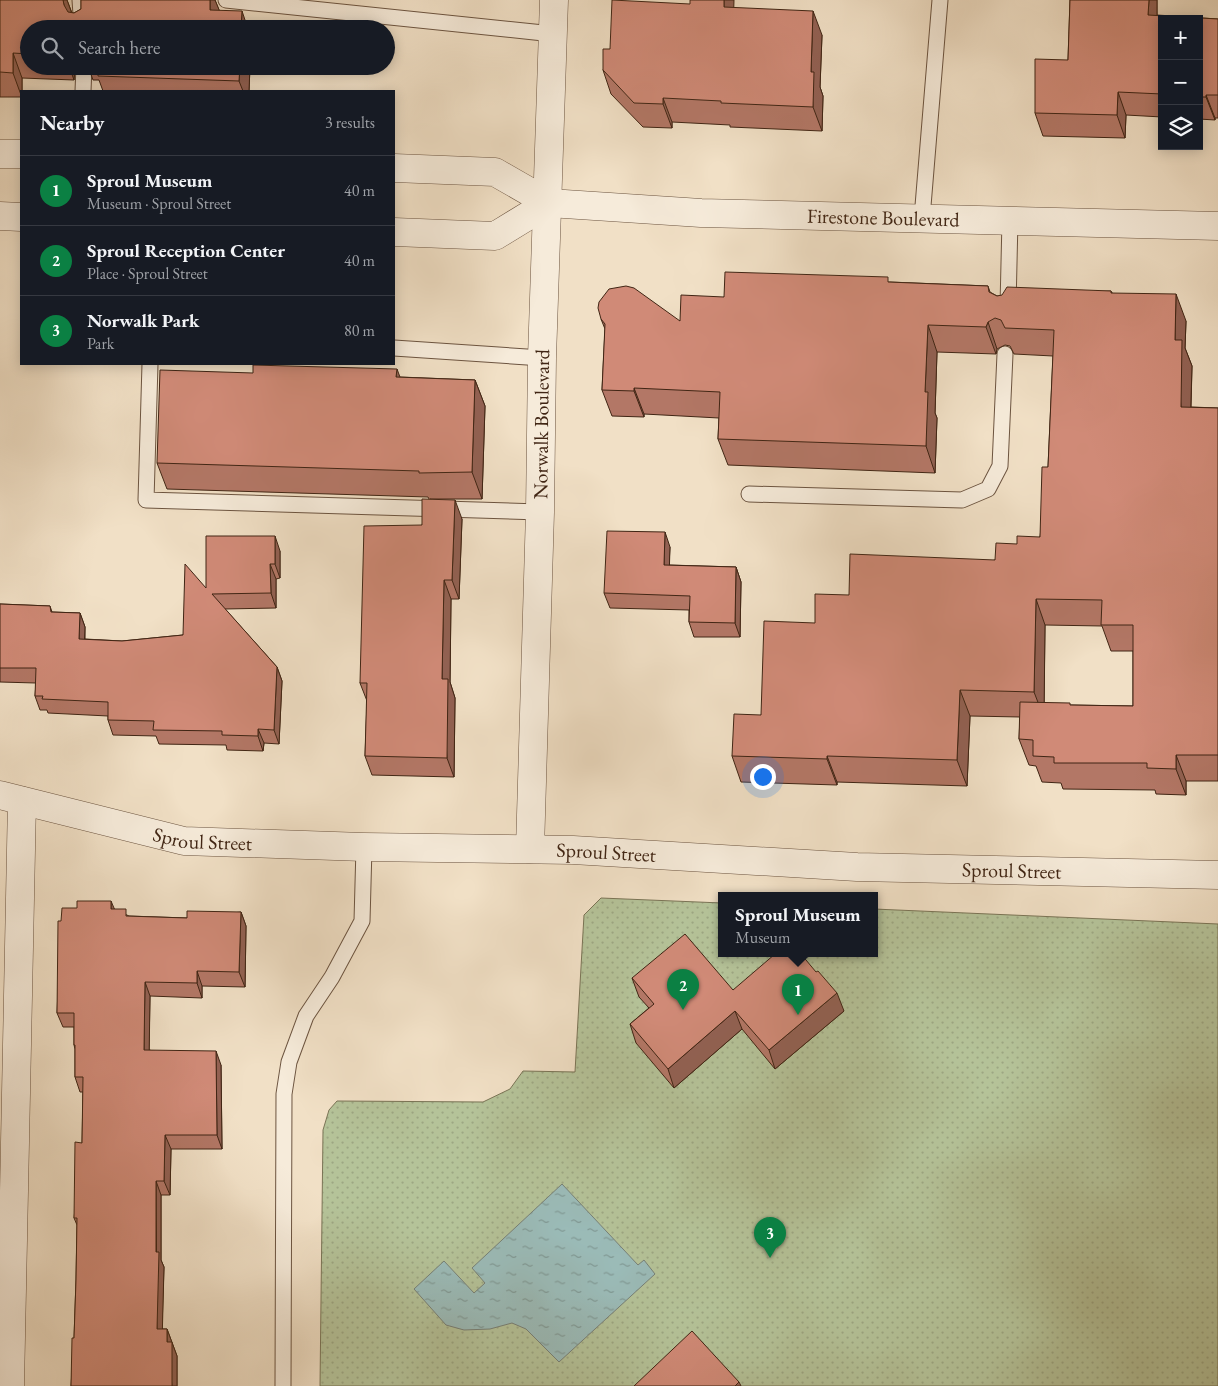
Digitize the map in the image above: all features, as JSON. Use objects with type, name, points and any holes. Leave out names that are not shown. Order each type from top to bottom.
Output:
[{"type":"street","name":"Norwalk Boulevard","points":[[530,850],[540,512],[542,358],[554,0]]},
{"type":"street","points":[[0,154],[20,154]]},
{"type":"street","name":"Firestone Boulevard","points":[[395,168],[496,172],[548,203],[701,213],[1218,226]]},
{"type":"street","points":[[395,232],[494,236],[548,203]]},
{"type":"street","points":[[0,216],[20,216]]},
{"type":"street","points":[[10,1386],[11,798]]},
{"type":"street","name":"Sproul Street","points":[[11,798],[184,841],[364,847],[574,850],[857,867],[1218,875]]},
{"type":"lane","points":[[80,0],[81,20]]},
{"type":"lane","points":[[226,0],[554,34]]},
{"type":"lane","points":[[922,218],[940,0]]},
{"type":"lane","points":[[84,75],[84,90]]},
{"type":"lane","points":[[1008,312],[1010,220]]},
{"type":"lane","points":[[395,348],[542,358]]},
{"type":"lane","points":[[749,494],[962,500],[988,489],[1000,466],[1005,354]]},
{"type":"lane","points":[[150,365],[146,500],[540,512]]},
{"type":"lane","points":[[282,1386],[284,1094],[289,1062],[306,1016],[332,977],[362,921],[364,847]]},
{"type":"green space","points":[[601,898],[718,903],[718,957],[878,957],[878,909],[1218,924],[1218,1386],[320,1386],[323,1130],[329,1110],[337,1101],[483,1102],[510,1089],[523,1071],[575,1072],[584,915]]},
{"type":"water","points":[[562,1184],[638,1265],[644,1260],[655,1274],[559,1362],[526,1329],[512,1323],[490,1329],[464,1330],[446,1325],[414,1289],[444,1261],[474,1293],[485,1283],[472,1268]]},
{"type":"building","points":[[0,0],[63,0],[68,12],[74,13],[81,9],[81,0],[210,0],[210,10],[242,11],[242,20],[20,20],[20,53],[13,53],[13,73],[0,72]]},
{"type":"building","points":[[612,0],[690,4],[690,0],[724,0],[724,7],[813,11],[811,72],[814,72],[813,107],[721,103],[721,101],[663,98],[663,104],[634,103],[603,70],[603,49],[610,49]]},
{"type":"building","points":[[1070,0],[1149,0],[1148,15],[1158,16],[1158,94],[1118,92],[1117,115],[1035,113],[1035,59],[1068,60]]},
{"type":"building","points":[[1203,18],[1218,19],[1218,95],[1206,95],[1206,97],[1203,97]]},
{"type":"building","points":[[98,75],[239,75],[239,81]]},
{"type":"building","points":[[725,272],[888,277],[888,282],[988,286],[989,292],[997,296],[1002,295],[1007,287],[1111,291],[1111,293],[1176,294],[1175,340],[1182,340],[1181,407],[1218,408],[1218,755],[1176,755],[1176,769],[1147,768],[1147,763],[1054,763],[1054,757],[1033,756],[1033,740],[1019,739],[1020,702],[1133,706],[1133,625],[1101,625],[1102,600],[1036,599],[1034,692],[960,690],[957,760],[827,756],[827,759],[732,756],[734,714],[761,715],[764,621],[815,623],[815,594],[849,595],[850,554],[995,560],[996,543],[1017,544],[1017,536],[1040,537],[1042,467],[1048,467],[1054,330],[1005,328],[1001,320],[995,318],[988,322],[986,327],[928,325],[925,392],[928,392],[926,446],[718,439],[720,392],[634,388],[634,391],[602,390],[605,324],[601,319],[598,308],[599,302],[609,289],[626,286],[634,288],[680,321],[681,295],[724,297]]},
{"type":"building","points":[[253,365],[397,369],[396,377],[475,380],[472,472],[419,473],[419,471],[157,463],[160,370],[253,373]]},
{"type":"building","points":[[422,499],[455,500],[452,580],[444,580],[442,679],[448,679],[447,758],[365,756],[367,683],[360,683],[364,526],[422,525]]},
{"type":"building","points":[[607,531],[665,532],[664,565],[736,567],[735,623],[689,622],[690,596],[604,593]]},
{"type":"building","points":[[206,536],[275,536],[275,564],[270,564],[271,593],[212,594],[277,667],[274,730],[258,729],[258,736],[222,735],[222,731],[153,730],[154,721],[108,720],[108,702],[42,699],[43,696],[35,696],[36,668],[0,668],[0,604],[50,606],[51,612],[80,613],[79,639],[122,641],[183,635],[185,564],[206,588]]},
{"type":"building","points":[[77,901],[111,901],[111,909],[126,909],[126,916],[187,918],[187,911],[241,912],[239,972],[197,971],[197,983],[145,982],[144,1050],[216,1051],[217,1135],[165,1135],[164,1181],[156,1181],[156,1252],[159,1252],[157,1329],[167,1329],[167,1342],[172,1342],[172,1386],[71,1386],[76,1280],[77,1218],[74,1218],[75,1142],[82,1143],[83,1077],[75,1077],[74,1013],[57,1013],[58,921],[61,921],[62,908],[77,908]]},
{"type":"building","points":[[685,934],[733,990],[772,957],[804,957],[837,993],[769,1050],[735,1011],[668,1069],[630,1024],[654,1004],[632,978]]},
{"type":"building","points":[[692,1331],[739,1382],[735,1386],[634,1386]]},
{"type":"place","name":"Sproul Reception Center","points":[[683,1010]]},
{"type":"place","name":"Sproul Museum","points":[[798,1015]]},
{"type":"place","name":"Norwalk Park","points":[[770,1258]]}]
